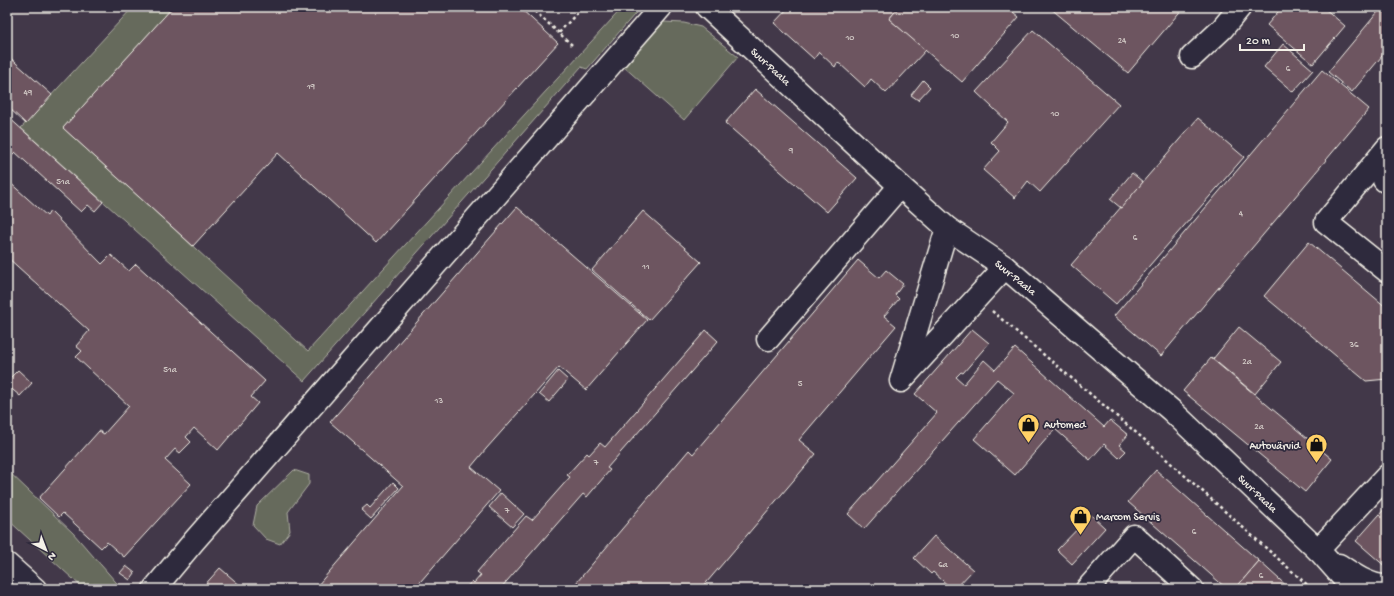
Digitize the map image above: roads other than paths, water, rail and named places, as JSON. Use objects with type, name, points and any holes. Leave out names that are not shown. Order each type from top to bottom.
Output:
[{"type":"street","points":[[154,589],[194,541],[661,7]]},
{"type":"street","name":"Suur-Paala","points":[[707,7],[947,228],[1006,267],[1172,411],[1319,551],[1353,589]]},
{"type":"street","points":[[1192,57],[1222,29],[1240,7]]},
{"type":"street","points":[[1385,276],[1326,222],[1387,148]]},
{"type":"street","points":[[1387,176],[1384,180],[1387,182]]},
{"type":"street","points":[[768,339],[900,186]]},
{"type":"street","points":[[947,228],[901,381],[1006,267]]},
{"type":"street","points":[[1319,551],[1387,476]]},
{"type":"street","points":[[1087,589],[1134,536],[1192,589]]},
{"type":"street","name":"Suur-Paala","points":[[1319,551],[1359,578],[1378,585],[1387,586]]},
{"type":"street","points":[[7,564],[34,589]]},
{"type":"place","name":"Automed","points":[[1028,444]]},
{"type":"place","name":"Autovärvid","points":[[1316,464]]},
{"type":"place","name":"Marcom Servis","points":[[1080,536]]}]
